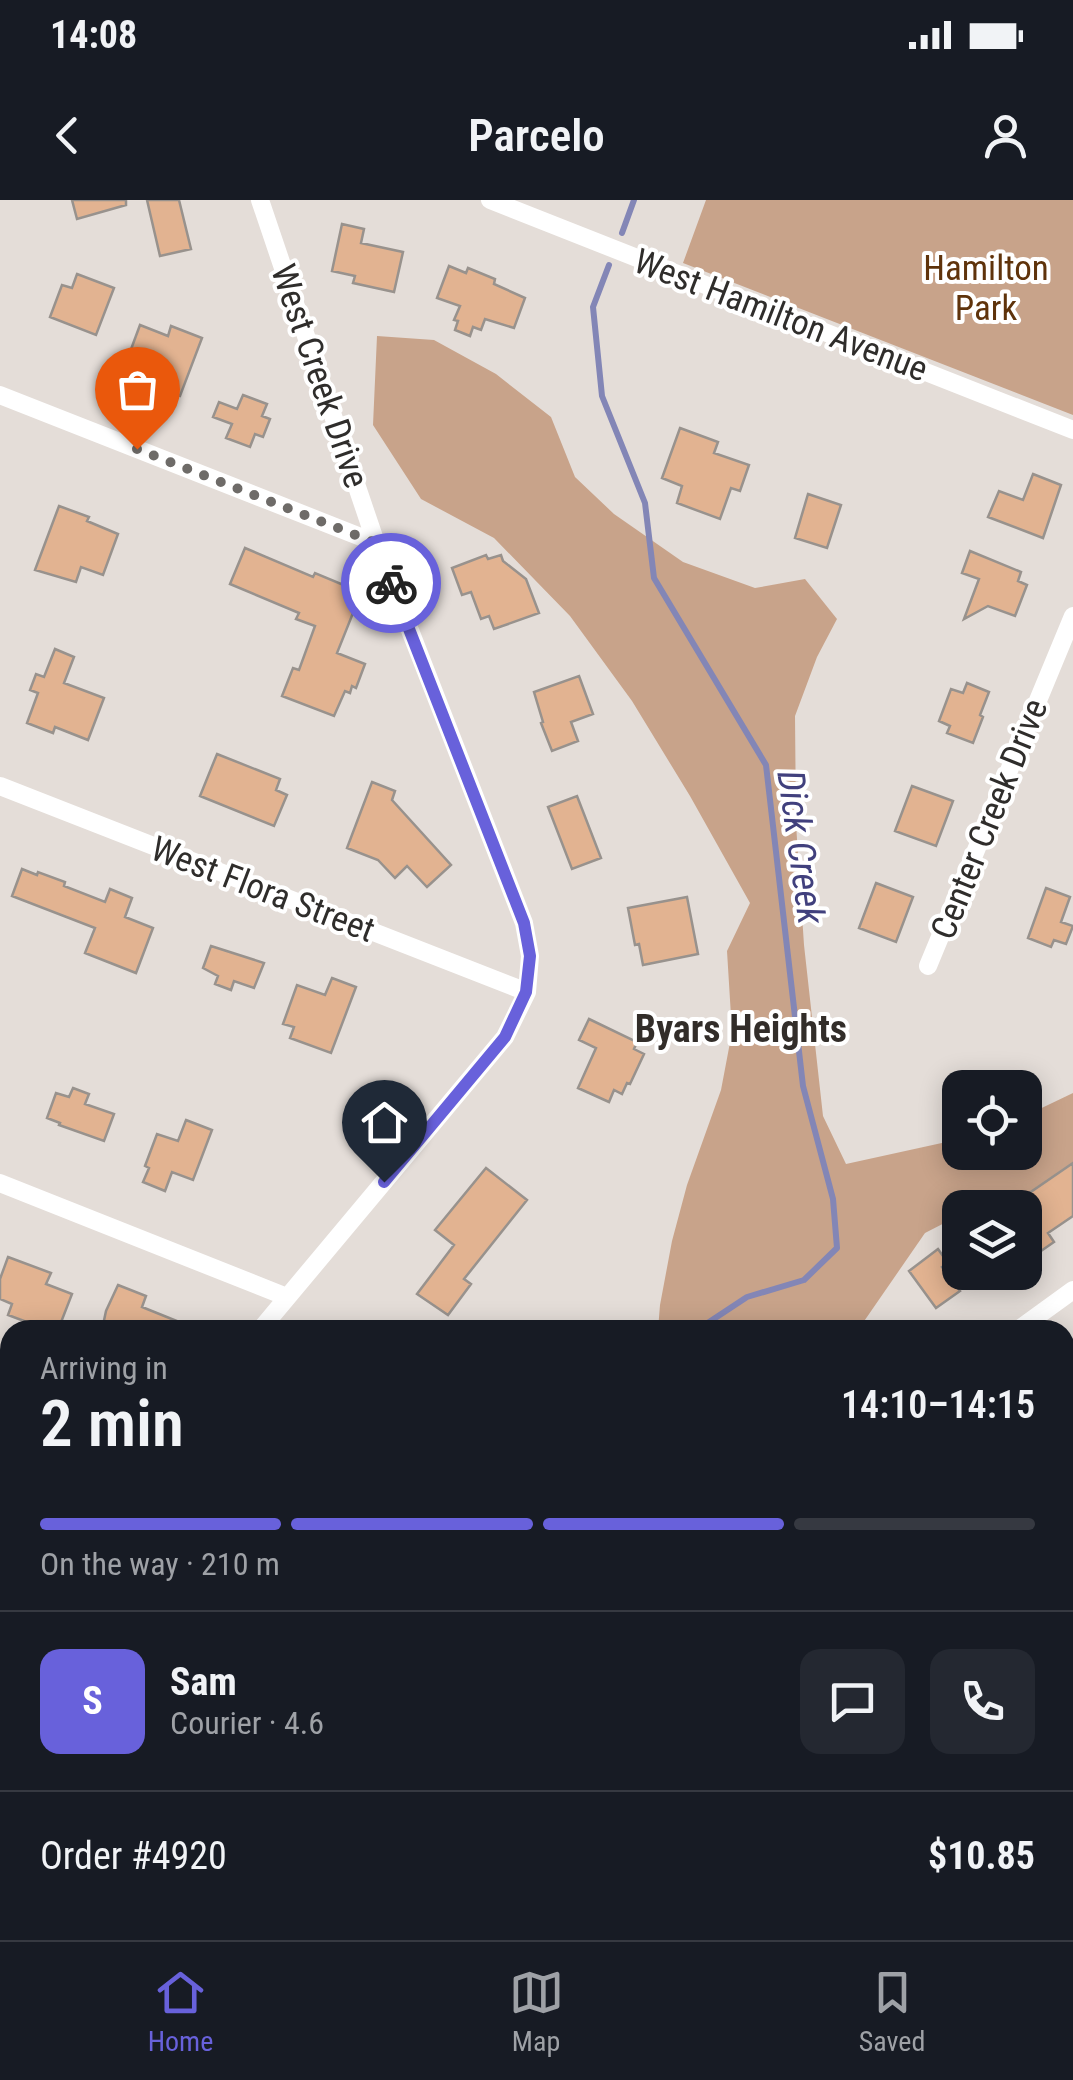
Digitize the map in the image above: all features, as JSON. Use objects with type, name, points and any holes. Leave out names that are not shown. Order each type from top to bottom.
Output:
[{"type":"street","name":"West Creek Drive","points":[[260,200],[376,543],[524,923],[530,956],[526,992],[505,1037],[268,1320]]},
{"type":"street","name":"West Hamilton Avenue","points":[[490,200],[1073,430]]},
{"type":"street","points":[[0,395],[376,543]]},
{"type":"street","name":"Center Creek Drive","points":[[928,966],[1073,616]]},
{"type":"street","name":"West Flora Street","points":[[0,786],[526,992]]},
{"type":"street","points":[[0,1183],[287,1298]]},
{"type":"street","points":[[1032,1320],[1073,1290]]},
{"type":"green space","name":"Hamilton Park","points":[[706,200],[1073,200],[1073,415],[683,263]]},
{"type":"green space","points":[[377,336],[434,340],[496,374],[551,417],[575,477],[614,514],[683,562],[755,588],[805,579],[837,619],[817,657],[795,716],[796,824],[804,945],[823,1116],[846,1164],[942,1143],[942,1170],[1042,1170],[1042,1108],[1073,1093],[1073,1195],[1042,1196],[1042,1190],[942,1190],[942,1224],[925,1233],[865,1320],[659,1320],[672,1241],[687,1185],[721,1090],[732,1032],[727,951],[750,903],[632,701],[570,616],[494,538],[421,499],[373,425]]},
{"type":"building","points":[[72,200],[126,200],[126,205],[77,219]]},
{"type":"building","points":[[147,200],[179,200],[191,249],[160,256]]},
{"type":"building","points":[[342,224],[364,229],[361,243],[403,252],[394,292],[353,283],[355,276],[332,271]]},
{"type":"building","points":[[449,266],[466,273],[468,268],[495,279],[494,284],[525,298],[514,328],[485,319],[481,330],[473,327],[470,336],[455,330],[458,321],[454,320],[460,306],[437,298]]},
{"type":"building","points":[[77,274],[114,288],[96,335],[50,317],[62,285],[72,288]]},
{"type":"building","points":[[140,325],[168,336],[171,326],[202,338],[180,396],[123,371]]},
{"type":"building","points":[[243,395],[267,404],[262,416],[270,419],[263,437],[255,434],[250,447],[226,438],[232,424],[213,417],[219,402],[237,409]]},
{"type":"building","points":[[680,428],[718,442],[714,453],[749,465],[740,491],[731,488],[720,519],[677,503],[682,486],[662,478]]},
{"type":"building","points":[[1033,474],[1061,485],[1043,538],[988,517],[999,491],[1023,500]]},
{"type":"building","points":[[808,494],[841,505],[827,548],[795,538]]},
{"type":"building","points":[[59,506],[118,534],[103,575],[81,567],[76,582],[35,570]]},
{"type":"building","points":[[245,548],[313,577],[315,573],[346,586],[355,608],[337,653],[365,664],[356,688],[352,686],[350,693],[345,691],[334,716],[282,696],[293,668],[299,670],[315,626],[296,619],[299,613],[230,584]]},
{"type":"building","points":[[970,551],[1021,572],[1018,581],[1027,585],[1015,616],[988,606],[964,619],[979,579],[962,573]]},
{"type":"building","points":[[486,555],[488,559],[501,555],[526,579],[539,613],[494,629],[489,616],[481,619],[471,592],[462,595],[452,568]]},
{"type":"building","points":[[55,649],[74,657],[64,683],[104,698],[88,740],[55,727],[53,733],[27,723],[38,693],[30,690],[36,674],[44,677]]},
{"type":"building","points":[[579,676],[593,714],[571,722],[578,741],[552,751],[534,692]]},
{"type":"building","points":[[967,683],[989,692],[973,743],[947,733],[950,726],[939,721],[951,689],[963,693]]},
{"type":"building","points":[[217,754],[280,779],[276,790],[287,795],[274,826],[200,796]]},
{"type":"building","points":[[372,782],[395,791],[392,800],[451,865],[427,887],[407,866],[395,878],[378,860],[347,848]]},
{"type":"building","points":[[912,786],[953,801],[936,846],[895,831]]},
{"type":"building","points":[[577,796],[601,858],[572,869],[548,807]]},
{"type":"building","points":[[22,869],[65,882],[64,886],[105,902],[110,889],[132,898],[125,917],[153,928],[136,973],[85,953],[95,928],[12,896]]},
{"type":"building","points":[[876,883],[913,897],[896,942],[859,928]]},
{"type":"building","points":[[1046,888],[1070,897],[1061,922],[1073,926],[1066,944],[1054,940],[1051,947],[1028,938]]},
{"type":"building","points":[[687,897],[698,954],[643,965],[628,908]]},
{"type":"building","points":[[211,946],[264,963],[254,988],[234,981],[231,990],[215,984],[218,976],[203,968]]},
{"type":"building","points":[[332,978],[356,987],[331,1053],[290,1038],[294,1027],[283,1024],[297,985],[325,995]]},
{"type":"building","points":[[589,1019],[637,1042],[634,1049],[644,1054],[630,1084],[622,1094],[614,1090],[609,1102],[578,1088],[596,1048],[579,1040]]},
{"type":"building","points":[[73,1088],[89,1094],[85,1104],[114,1114],[104,1141],[47,1118],[56,1093],[69,1097]]},
{"type":"building","points":[[186,1120],[212,1130],[193,1180],[172,1172],[165,1191],[143,1182],[157,1134],[178,1141]]},
{"type":"building","points":[[1073,1163],[1073,1216],[1048,1233],[1054,1242],[1042,1250],[1042,1190],[1034,1190]]},
{"type":"building","points":[[486,1168],[527,1200],[464,1279],[471,1284],[448,1315],[417,1294],[454,1245],[435,1230]]},
{"type":"building","points":[[938,1249],[942,1255],[942,1290],[960,1291],[936,1308],[909,1271]]},
{"type":"building","points":[[8,1257],[51,1273],[46,1284],[72,1294],[62,1320],[21,1320],[8,1315],[12,1304],[0,1299],[0,1279]]},
{"type":"building","points":[[118,1285],[146,1296],[142,1307],[174,1320],[104,1320]]},
{"type":"waterway","name":"Dick Creek","points":[[622,233],[634,200]]},
{"type":"waterway","name":"Dick Creek","points":[[609,265],[593,307],[602,396],[645,503],[654,578],[766,765],[803,1086],[833,1199],[837,1248],[804,1280],[747,1297],[712,1320]]},
{"type":"way so far","points":[[137,449],[376,543],[391,583]]},
{"type":"district","name":"Byars Heights","points":[[741,1029]]},
{"type":"route","points":[[384,1182],[505,1037],[526,992],[530,956],[524,923],[391,583]]}]
